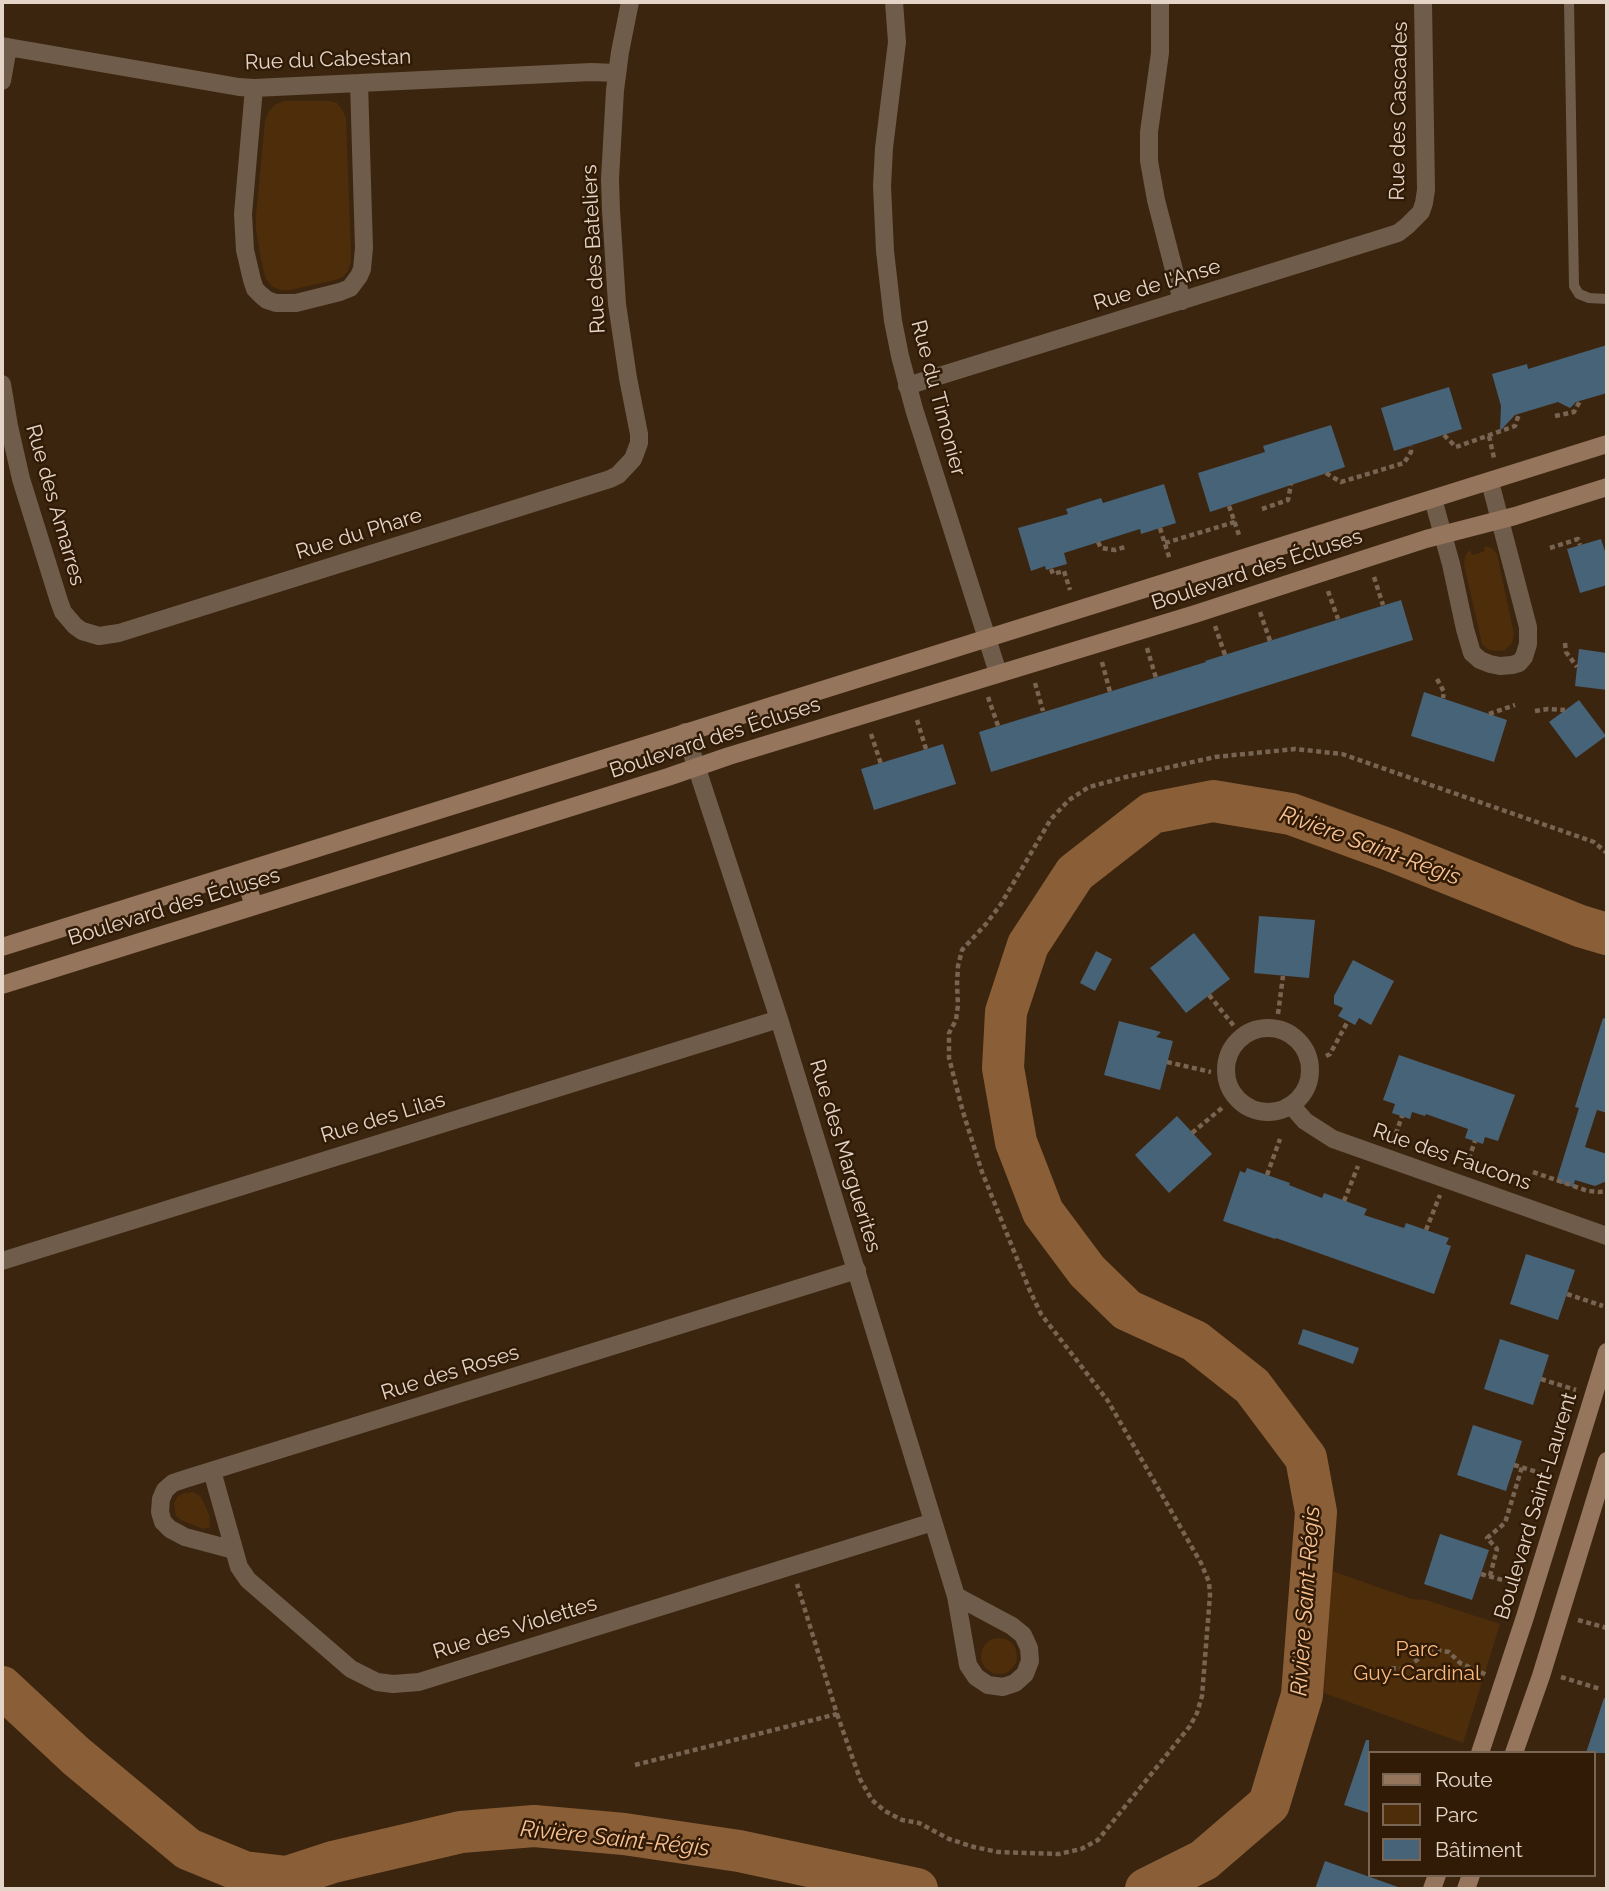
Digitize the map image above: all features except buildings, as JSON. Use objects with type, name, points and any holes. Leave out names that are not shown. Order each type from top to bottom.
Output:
[{"type":"street","name":"Rue des Bateliers","points":[[630,2],[617,73],[611,179],[617,303],[639,434],[637,451]]},
{"type":"street","name":"Rue du Timonier","points":[[894,2],[897,42],[884,148],[883,222],[893,321],[907,386],[998,673]]},
{"type":"street","points":[[1160,2],[1159,63],[1149,132],[1149,161],[1156,200],[1182,301]]},
{"type":"street","name":"Rue des Cascades","points":[[1415,219],[1424,203],[1426,190],[1423,2]]},
{"type":"street","name":"Rue du Cabestan","points":[[5,47],[254,88],[590,72],[617,73]]},
{"type":"street","points":[[2,80],[5,47]]},
{"type":"street","points":[[254,88],[243,214],[245,250],[255,289],[276,303],[296,303],[351,288],[362,269],[359,83]]},
{"type":"street","name":"Rue de l'Anse","points":[[907,386],[1398,233],[1415,219]]},
{"type":"street","name":"Rue des Amarres","points":[[2,384],[15,454],[59,601],[69,620],[82,631]]},
{"type":"street","name":"Boulevard des Écluses","points":[[2,947],[1607,444]]},
{"type":"street","name":"Rue du Phare","points":[[82,631],[99,636],[119,633],[610,479],[625,468],[637,451]]},
{"type":"street","points":[[1433,499],[1472,653],[1490,664],[1500,666],[1519,663],[1528,644],[1528,627],[1490,482]]},
{"type":"street","name":"Boulevard des Écluses","points":[[2,985],[998,673],[1607,487]]},
{"type":"street","name":"Rue des Marguerites","points":[[685,732],[779,1019],[956,1596],[968,1665],[976,1677],[988,1685],[1003,1687],[1015,1683],[1025,1674],[1030,1661],[1029,1648],[1023,1635],[1005,1622],[956,1596]]},
{"type":"street","points":[[243,872],[254,906]]},
{"type":"street","name":"Rue des Lilas","points":[[2,1261],[779,1019]]},
{"type":"street","points":[[1276,1028],[1290,1033],[1308,1055],[1308,1083],[1301,1096],[1291,1105],[1278,1111],[1252,1109],[1240,1102],[1232,1091],[1227,1079],[1226,1065],[1237,1041],[1248,1032],[1276,1028]]},
{"type":"street","name":"Rue des Faucons","points":[[1291,1105],[1305,1121],[1333,1139],[1607,1236]]},
{"type":"street","name":"Rue des Roses","points":[[234,1550],[184,1537],[170,1529],[160,1512],[165,1490],[184,1479],[857,1270]]},
{"type":"street","name":"Boulevard Saint-Laurent","points":[[1481,1751],[1607,1352]]},
{"type":"street","points":[[1515,1751],[1545,1663],[1607,1461]]},
{"type":"street","name":"Rue des Violettes","points":[[212,1471],[239,1567],[248,1580],[351,1669],[377,1682],[393,1684],[419,1682],[933,1522]]},
{"type":"lane","points":[[1569,2],[1574,286],[1579,294],[1589,298],[1607,299]]},
{"type":"path","points":[[1555,416],[1574,412],[1580,401]]},
{"type":"path","points":[[1444,435],[1456,447],[1515,426],[1519,414]]},
{"type":"path","points":[[1489,436],[1493,458]]},
{"type":"path","points":[[1326,473],[1341,482],[1404,463],[1411,452],[1411,446]]},
{"type":"path","points":[[1262,509],[1288,500],[1292,484]]},
{"type":"path","points":[[1229,506],[1240,538]]},
{"type":"path","points":[[1165,543],[1235,522]]},
{"type":"path","points":[[1160,528],[1170,560]]},
{"type":"path","points":[[1550,548],[1578,539],[1580,545]]},
{"type":"path","points":[[1098,542],[1101,548],[1115,550],[1125,547]]},
{"type":"path","points":[[1051,569],[1053,574],[1064,571],[1070,590]]},
{"type":"path","points":[[1374,577],[1383,605]]},
{"type":"path","points":[[1328,591],[1338,619]]},
{"type":"path","points":[[1260,612],[1270,641]]},
{"type":"path","points":[[1215,626],[1225,655]]},
{"type":"path","points":[[1565,643],[1566,652],[1577,667]]},
{"type":"path","points":[[1146,648],[1156,678]]},
{"type":"path","points":[[1101,662],[1110,692]]},
{"type":"path","points":[[1437,679],[1444,692],[1443,698]]},
{"type":"path","points":[[1035,683],[1043,711]]},
{"type":"path","points":[[988,697],[998,726]]},
{"type":"path","points":[[1489,714],[1515,705]]},
{"type":"path","points":[[1535,711],[1565,710]]},
{"type":"path","points":[[917,720],[926,750]]},
{"type":"path","points":[[870,734],[880,764]]},
{"type":"path","points":[[791,1566],[860,1779],[872,1801],[902,1820],[919,1823],[949,1839],[998,1852],[1059,1854],[1081,1849],[1098,1840],[1190,1726],[1197,1713],[1202,1696],[1209,1582],[1201,1563],[1108,1401],[1041,1314],[982,1172],[949,1059],[949,1033],[956,1020],[958,967],[962,950],[1001,904],[1051,819],[1069,800],[1101,783],[1215,757],[1295,749],[1342,754],[1594,842],[1607,853]]},
{"type":"path","points":[[1278,1014],[1283,976]]},
{"type":"path","points":[[1209,995],[1234,1026]]},
{"type":"path","points":[[1326,1056],[1348,1021]]},
{"type":"path","points":[[1167,1062],[1211,1072]]},
{"type":"path","points":[[1192,1133],[1223,1107]]},
{"type":"path","points":[[1392,1144],[1402,1116]]},
{"type":"path","points":[[1267,1175],[1280,1139]]},
{"type":"path","points":[[1465,1168],[1475,1141]]},
{"type":"path","points":[[1344,1200],[1358,1166]]},
{"type":"path","points":[[1533,1172],[1588,1191],[1607,1191]]},
{"type":"path","points":[[1426,1230],[1440,1195]]},
{"type":"path","points":[[1566,1294],[1603,1306]]},
{"type":"path","points":[[1541,1379],[1576,1390]]},
{"type":"path","points":[[1514,1465],[1550,1476]]},
{"type":"path","points":[[1490,1576],[1497,1549],[1487,1538],[1505,1522],[1522,1467]]},
{"type":"path","points":[[1481,1574],[1517,1584]]},
{"type":"path","points":[[1577,1620],[1607,1628]]},
{"type":"path","points":[[1391,1668],[1409,1666],[1427,1652],[1437,1650],[1449,1653],[1460,1663],[1488,1676]]},
{"type":"path","points":[[1559,1677],[1600,1689]]},
{"type":"path","points":[[635,1765],[838,1714]]},
{"type":"green space","points":[[284,101],[330,101],[337,103],[343,111],[346,118],[351,252],[351,262],[343,277],[290,290],[273,287],[266,279],[256,229],[265,121],[269,111]]},
{"type":"green space","points":[[1484,546],[1492,548],[1497,554],[1514,634],[1512,643],[1505,650],[1495,651],[1482,644],[1464,565],[1470,550],[1472,555],[1485,551]]},
{"type":"green space","points":[[193,1492],[200,1496],[205,1505],[210,1527],[203,1529],[176,1516],[174,1503],[178,1496]]},
{"type":"green space","name":"Parc Guy-Cardinal","points":[[1332,1571],[1412,1599],[1426,1600],[1500,1624],[1463,1743],[1324,1693]]},
{"type":"green space","points":[[999,1638],[1012,1643],[1017,1656],[1012,1669],[999,1674],[986,1669],[981,1656],[986,1643]]},
{"type":"waterway","name":"Rivière Saint-Régis","points":[[1146,1889],[1204,1860],[1269,1804],[1302,1695],[1316,1512],[1306,1458],[1252,1386],[1195,1341],[1127,1310],[1087,1271],[1043,1212],[1016,1142],[1003,1068],[1006,1012],[1028,945],[1075,873],[1152,813],[1213,801],[1291,814],[1390,850],[1580,926],[1607,934]]},
{"type":"waterway","name":"Rivière Saint-Régis","points":[[2,1687],[76,1756],[188,1849],[244,1872],[287,1877],[333,1862],[461,1832],[534,1826],[624,1834],[739,1851],[917,1889]]}]
